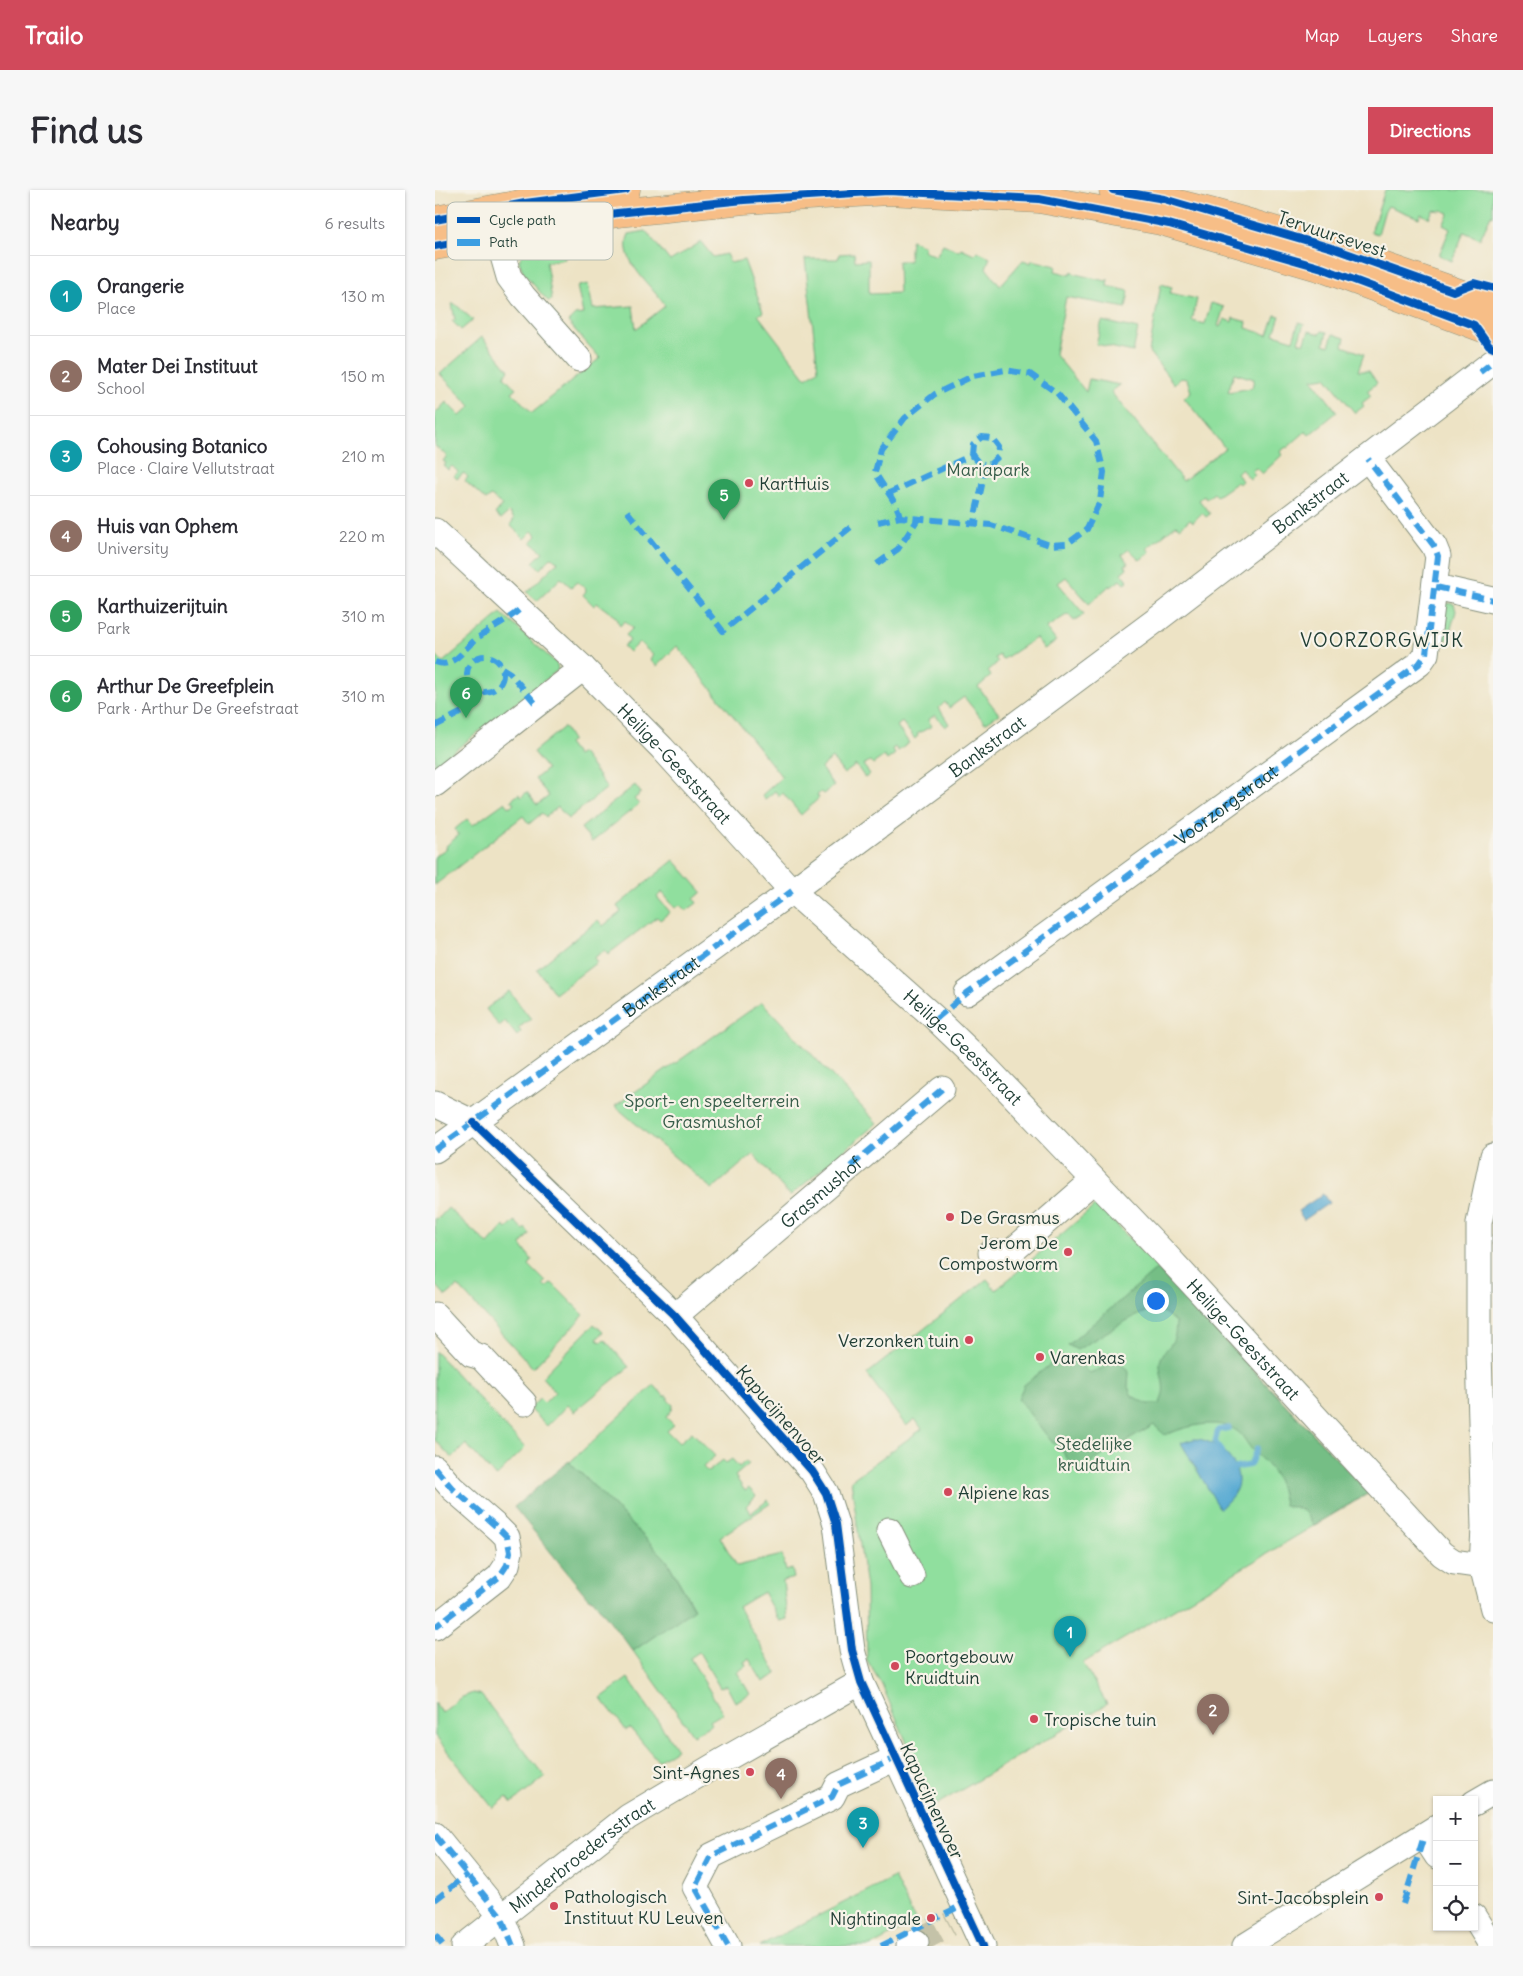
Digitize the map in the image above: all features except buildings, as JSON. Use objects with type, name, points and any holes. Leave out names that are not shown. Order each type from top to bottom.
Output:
[{"type":"main road","points":[[533,202],[626,190]]},
{"type":"main road","name":"Tervuursevest","points":[[1113,190],[1164,199],[1332,248],[1493,305]]},
{"type":"main road","name":"Tervuursevest","points":[[613,214],[632,210],[744,200],[888,191],[1039,199],[1161,221],[1322,268],[1493,332]]},
{"type":"street","points":[[504,260],[509,277],[523,296],[579,358]]},
{"type":"street","name":"Bankstraat","points":[[435,1150],[792,891],[1159,618],[1493,362]]},
{"type":"street","name":"Voorzorgstraat","points":[[936,1019],[961,997],[1419,664],[1425,654],[1436,587],[1438,556],[1434,546],[1368,459]]},
{"type":"street","name":"Heilige-Geeststraat","points":[[435,531],[583,668],[662,748],[792,891],[936,1019],[1094,1180],[1441,1554],[1454,1562],[1482,1566]]},
{"type":"street","points":[[1436,587],[1493,600]]},
{"type":"street","points":[[435,784],[583,668]]},
{"type":"street","name":"Grasmushof","points":[[675,1316],[942,1089]]},
{"type":"street","name":"Kapucijnenvoer","points":[[435,1104],[474,1123],[675,1316],[812,1471],[826,1493],[836,1524],[851,1650],[861,1682],[896,1758],[959,1920],[983,1946]]},
{"type":"street","points":[[1493,1156],[1479,1223],[1479,1351],[1484,1528],[1482,1566],[1493,1609]]},
{"type":"street","points":[[991,1252],[1010,1254],[1094,1180]]},
{"type":"street","points":[[435,1315],[471,1354],[481,1357],[524,1403]]},
{"type":"street","points":[[435,1468],[452,1488],[507,1537],[510,1552],[507,1565],[499,1577],[435,1626]]},
{"type":"street","points":[[889,1530],[912,1576]]},
{"type":"street","name":"Minderbroedersstraat","points":[[464,1946],[628,1817],[722,1760],[861,1682]]},
{"type":"street","points":[[728,1946],[695,1887],[711,1856],[832,1797],[838,1785],[896,1758]]},
{"type":"street","points":[[1478,1801],[1493,1792]]},
{"type":"street","points":[[435,1835],[501,1916],[513,1946]]},
{"type":"street","points":[[1245,1946],[1432,1840]]},
{"type":"street","points":[[1478,1923],[1492,1946]]},
{"type":"green space","points":[[1385,190],[1493,190],[1493,216],[1491,215],[1480,239],[1464,232],[1452,261],[1439,255],[1450,229],[1443,225],[1449,213],[1441,210],[1433,210],[1429,218],[1421,214],[1419,218],[1388,206],[1378,234],[1371,232]]},
{"type":"green space","name":"Mariapark","points":[[646,231],[670,261],[701,242],[713,257],[726,254],[730,263],[744,260],[763,312],[758,315],[806,378],[818,370],[805,259],[838,259],[839,254],[854,253],[855,261],[869,260],[869,294],[899,293],[898,261],[909,261],[911,240],[925,246],[923,250],[936,256],[943,244],[959,251],[961,248],[974,254],[977,251],[990,257],[986,268],[1000,286],[1023,260],[1031,263],[1032,260],[1056,266],[1055,271],[1070,275],[1072,271],[1075,274],[1106,281],[1108,279],[1107,286],[1129,291],[1126,308],[1066,297],[1055,354],[1086,392],[1089,379],[1120,385],[1111,392],[1183,481],[1225,448],[1184,398],[1191,392],[1187,379],[1180,378],[1174,384],[1149,352],[1161,284],[1172,287],[1170,293],[1197,299],[1192,321],[1205,324],[1211,303],[1224,307],[1218,326],[1220,327],[1224,319],[1232,322],[1233,318],[1247,322],[1246,328],[1268,335],[1275,315],[1280,316],[1274,334],[1293,340],[1299,322],[1304,324],[1298,342],[1304,344],[1309,331],[1320,334],[1322,331],[1327,332],[1324,344],[1329,346],[1333,334],[1345,338],[1343,346],[1364,354],[1358,371],[1369,371],[1377,383],[1367,391],[1371,396],[1362,403],[1364,406],[1355,413],[1326,377],[1312,379],[1337,412],[1309,435],[1306,431],[1286,447],[1280,452],[1282,455],[1262,474],[1256,468],[1252,471],[1255,475],[1250,479],[1241,469],[1237,473],[1242,481],[1239,484],[1237,482],[1217,496],[1214,493],[1206,499],[1204,496],[1199,500],[1210,514],[1206,517],[1202,513],[1193,522],[1190,519],[1180,528],[1176,525],[1147,548],[1150,552],[1140,560],[1129,549],[1122,555],[1128,563],[1125,565],[1127,568],[1121,573],[1128,581],[1124,584],[1120,580],[1111,587],[1110,585],[1089,604],[1066,577],[1058,583],[1084,614],[1074,621],[1068,614],[1046,628],[1056,641],[1044,649],[1036,638],[1002,660],[999,655],[995,658],[998,662],[988,671],[991,676],[978,687],[999,714],[985,723],[964,697],[949,708],[945,702],[939,708],[949,724],[945,727],[935,715],[928,720],[932,726],[917,734],[918,736],[915,739],[902,722],[897,726],[909,743],[898,751],[895,747],[892,749],[895,754],[887,760],[884,756],[873,764],[870,761],[863,765],[870,774],[865,778],[856,765],[844,774],[832,758],[821,768],[834,786],[823,794],[821,792],[817,795],[819,798],[801,815],[783,793],[779,796],[775,791],[765,799],[762,795],[782,777],[677,646],[657,666],[650,659],[653,655],[639,642],[629,652],[623,646],[630,640],[626,635],[633,628],[625,621],[620,626],[617,618],[597,603],[594,606],[583,595],[586,591],[585,587],[577,582],[571,587],[561,578],[537,601],[527,592],[558,562],[552,557],[540,569],[533,562],[543,552],[531,542],[537,536],[532,531],[524,539],[510,525],[514,519],[509,512],[501,519],[495,514],[502,505],[491,496],[486,500],[465,481],[468,477],[464,473],[457,479],[454,476],[458,472],[452,466],[448,470],[444,466],[446,463],[443,461],[447,456],[435,446],[435,414],[446,402],[460,416],[471,406],[440,374],[482,337],[509,370],[504,376],[516,389],[512,392],[532,413],[600,358],[568,322],[575,315],[583,314],[577,286],[588,284],[593,309],[633,306],[636,329],[665,306],[632,263],[627,244],[629,234]],"holes":[[[1234,373],[1254,379],[1252,388],[1228,392]]]},
{"type":"green space","points":[[559,260],[546,262],[552,300],[548,301],[524,274],[519,261]]},
{"type":"green space","points":[[452,304],[455,304],[473,320],[461,330],[452,321],[455,320]]},
{"type":"green space","points":[[1102,321],[1138,329],[1133,352],[1096,344]]},
{"type":"green space","points":[[1446,603],[1454,604],[1456,611],[1448,639],[1441,642],[1439,640],[1443,606]]},
{"type":"green space","points":[[501,613],[557,664],[558,670],[435,766],[435,654],[443,662]]},
{"type":"green space","points":[[564,727],[572,740],[568,744],[577,756],[582,753],[607,788],[568,819],[558,807],[546,817],[542,813],[529,824],[523,816],[435,885],[435,856],[447,848],[446,846],[459,835],[455,829],[467,819],[473,825],[505,802],[509,807],[514,804],[511,800],[519,794],[521,797],[527,792],[537,805],[549,796],[535,779],[547,769],[533,752]]},
{"type":"green space","points":[[635,785],[641,793],[634,799],[639,804],[592,842],[581,828]]},
{"type":"green space","points":[[674,860],[702,892],[694,899],[697,903],[686,911],[680,905],[675,908],[662,892],[657,897],[670,912],[660,920],[657,917],[608,954],[605,950],[594,958],[597,962],[555,994],[537,969],[598,920],[603,926],[621,912],[617,906]]},
{"type":"green space","points":[[509,991],[531,1019],[518,1028],[521,1032],[517,1036],[505,1021],[499,1026],[486,1009]]},
{"type":"green space","name":"Sport- en speelterrein Grasmushof","points":[[762,1002],[877,1123],[790,1196],[753,1154],[712,1189],[615,1106]]},
{"type":"green space","name":"Stedelijke kruidtuin","points":[[1097,1204],[1369,1493],[1083,1663],[1107,1704],[934,1806],[882,1685],[867,1660],[866,1588],[851,1480],[922,1429],[915,1419],[906,1426],[867,1374],[987,1279],[996,1290]]},
{"type":"green space","points":[[448,1208],[488,1244],[504,1226],[507,1229],[515,1221],[523,1230],[525,1228],[530,1234],[521,1245],[532,1260],[529,1265],[546,1282],[543,1285],[546,1288],[552,1283],[584,1315],[533,1368],[458,1286],[446,1296],[435,1284],[435,1243],[437,1241],[435,1239],[435,1218],[438,1219]]},
{"type":"green space","points":[[1157,1269],[1369,1493],[1314,1525],[1303,1510],[1284,1505],[1275,1475],[1237,1431],[1229,1427],[1211,1424],[1182,1429],[1165,1435],[1154,1425],[1083,1467],[1074,1469],[1061,1449],[1052,1442],[1018,1399],[1024,1385],[1061,1356],[1077,1361],[1089,1373],[1103,1368],[1115,1359],[1129,1371],[1128,1387],[1132,1396],[1148,1404],[1159,1404],[1163,1393],[1160,1362],[1174,1338],[1176,1323],[1165,1313],[1156,1310],[1140,1314],[1077,1350],[1068,1345]]},
{"type":"green space","points":[[594,1324],[603,1332],[597,1339],[601,1342],[604,1339],[629,1367],[574,1412],[567,1405],[547,1426],[529,1408],[540,1399],[544,1403],[555,1392],[542,1377]]},
{"type":"green space","points":[[435,1351],[525,1448],[496,1477],[466,1444],[452,1458],[435,1440]]},
{"type":"green space","points":[[654,1385],[664,1396],[668,1396],[668,1400],[673,1405],[672,1410],[666,1417],[674,1425],[667,1431],[679,1443],[692,1432],[715,1456],[703,1467],[708,1472],[723,1460],[726,1463],[732,1459],[739,1467],[746,1461],[749,1464],[735,1476],[745,1491],[749,1488],[756,1496],[746,1506],[751,1513],[768,1500],[771,1503],[720,1537],[737,1566],[782,1555],[786,1571],[792,1569],[794,1578],[783,1581],[787,1619],[779,1621],[763,1592],[738,1607],[777,1674],[763,1682],[749,1659],[744,1662],[746,1666],[737,1672],[750,1694],[735,1702],[726,1685],[720,1688],[699,1652],[690,1658],[723,1713],[710,1721],[712,1724],[693,1735],[633,1651],[694,1608],[666,1559],[570,1462]]},
{"type":"green space","points":[[569,1461],[666,1559],[694,1609],[633,1651],[593,1599],[588,1598],[514,1507]]},
{"type":"green space","points":[[628,1678],[677,1749],[658,1761],[630,1728],[626,1730],[601,1698]]},
{"type":"green space","points":[[473,1693],[481,1695],[545,1777],[512,1803],[507,1797],[493,1808],[435,1736],[435,1703],[442,1713],[460,1698]]},
{"type":"green space","points":[[894,1877],[916,1922],[871,1946],[759,1946]]},
{"type":"water","points":[[1323,1194],[1329,1203],[1304,1220],[1298,1211]]},
{"type":"water","points":[[1194,1439],[1217,1446],[1230,1458],[1235,1466],[1238,1482],[1236,1490],[1220,1509],[1181,1443]]},
{"type":"waterway","points":[[1222,1451],[1215,1442],[1218,1430],[1229,1428]]},
{"type":"waterway","points":[[1235,1468],[1250,1465],[1257,1448]]},
{"type":"tunnel","points":[[916,1942],[950,1924]]},
{"type":"marked path","points":[[1480,372],[1493,362]]},
{"type":"marked path","points":[[878,522],[900,517],[991,525],[1050,545],[1067,544],[1087,529],[1100,501],[1104,472],[1096,441],[1057,393],[1030,374],[1005,370],[973,376],[935,394],[905,418],[881,449],[875,472],[896,505],[900,517]]},
{"type":"marked path","points":[[972,455],[973,444],[982,437],[992,438],[999,447],[998,457],[990,464],[984,464],[974,524]]},
{"type":"marked path","points":[[887,494],[972,455],[979,463],[984,464]]},
{"type":"marked path","points":[[936,1019],[967,993],[1419,664],[1426,654],[1438,556],[1434,546],[1368,459]]},
{"type":"marked path","points":[[627,511],[723,631],[851,527]]},
{"type":"marked path","points":[[877,564],[898,549],[918,519]]},
{"type":"marked path","points":[[1436,587],[1493,600]]},
{"type":"marked path","points":[[435,662],[444,664],[454,660],[480,636],[520,609]]},
{"type":"marked path","points":[[485,656],[492,657],[498,661],[502,667],[503,674],[502,681],[498,687],[492,691],[485,692],[478,691],[472,687],[468,681],[467,674],[468,667],[472,661],[478,657],[485,656]]},
{"type":"marked path","points":[[502,668],[510,673],[536,704]]},
{"type":"marked path","points":[[435,726],[462,712],[479,691]]},
{"type":"marked path","points":[[435,1150],[792,891]]},
{"type":"marked path","points":[[851,1166],[942,1089]]},
{"type":"marked path","points":[[435,1468],[452,1488],[507,1537],[510,1552],[507,1565],[499,1577],[435,1627]]},
{"type":"marked path","points":[[728,1946],[695,1887],[711,1856],[832,1797],[838,1785],[896,1758]]},
{"type":"marked path","points":[[435,1835],[501,1916],[513,1946]]},
{"type":"marked path","points":[[1403,1904],[1424,1836]]},
{"type":"marked path","points":[[435,1900],[468,1874]]},
{"type":"marked path","points":[[881,1946],[964,1904]]},
{"type":"marked path","points":[[435,1935],[444,1946]]},
{"type":"cycle path","points":[[533,202],[626,190]]},
{"type":"cycle path","points":[[1113,190],[1164,199],[1332,248],[1453,291],[1474,283],[1493,288]]},
{"type":"cycle path","points":[[613,214],[744,200],[888,191],[1039,199],[1169,224],[1322,268],[1474,325],[1489,346],[1493,348]]},
{"type":"cycle path","points":[[435,220],[447,218]]},
{"type":"cycle path","points":[[435,246],[447,244]]},
{"type":"cycle path","points":[[474,1123],[675,1316],[812,1471],[826,1493],[836,1524],[852,1650],[861,1682],[983,1946]]},
{"type":"place","name":"KartHuis","points":[[749,483]]},
{"type":"place","name":"Karthuizerijtuin","points":[[724,520]]},
{"type":"place","name":"Arthur De Greefplein","points":[[466,718]]},
{"type":"place","name":"De Grasmus","points":[[950,1217]]},
{"type":"place","name":"Jerom De Compostworm","points":[[1068,1252]]},
{"type":"place","name":"Verzonken tuin","points":[[969,1340]]},
{"type":"place","name":"Varenkas","points":[[1040,1357]]},
{"type":"place","name":"Alpiene kas","points":[[948,1492]]},
{"type":"place","name":"Orangerie","points":[[1070,1657]]},
{"type":"place","name":"Poortgebouw Kruidtuin","points":[[895,1666]]},
{"type":"place","name":"Tropische tuin","points":[[1034,1719]]},
{"type":"place","name":"Mater Dei Instituut","points":[[1213,1735]]},
{"type":"place","name":"Sint-Agnes","points":[[750,1772]]},
{"type":"place","name":"Huis van Ophem","points":[[781,1799]]},
{"type":"place","name":"Cohousing Botanico","points":[[863,1848]]},
{"type":"place","name":"Sint-Jacobsplein","points":[[1379,1897]]},
{"type":"place","name":"Pathologisch Instituut KU Leuven","points":[[554,1906]]},
{"type":"place","name":"Nightingale","points":[[931,1918]]},
{"type":"district","name":"VOORZORGWIJK","points":[[1382,640]]}]
